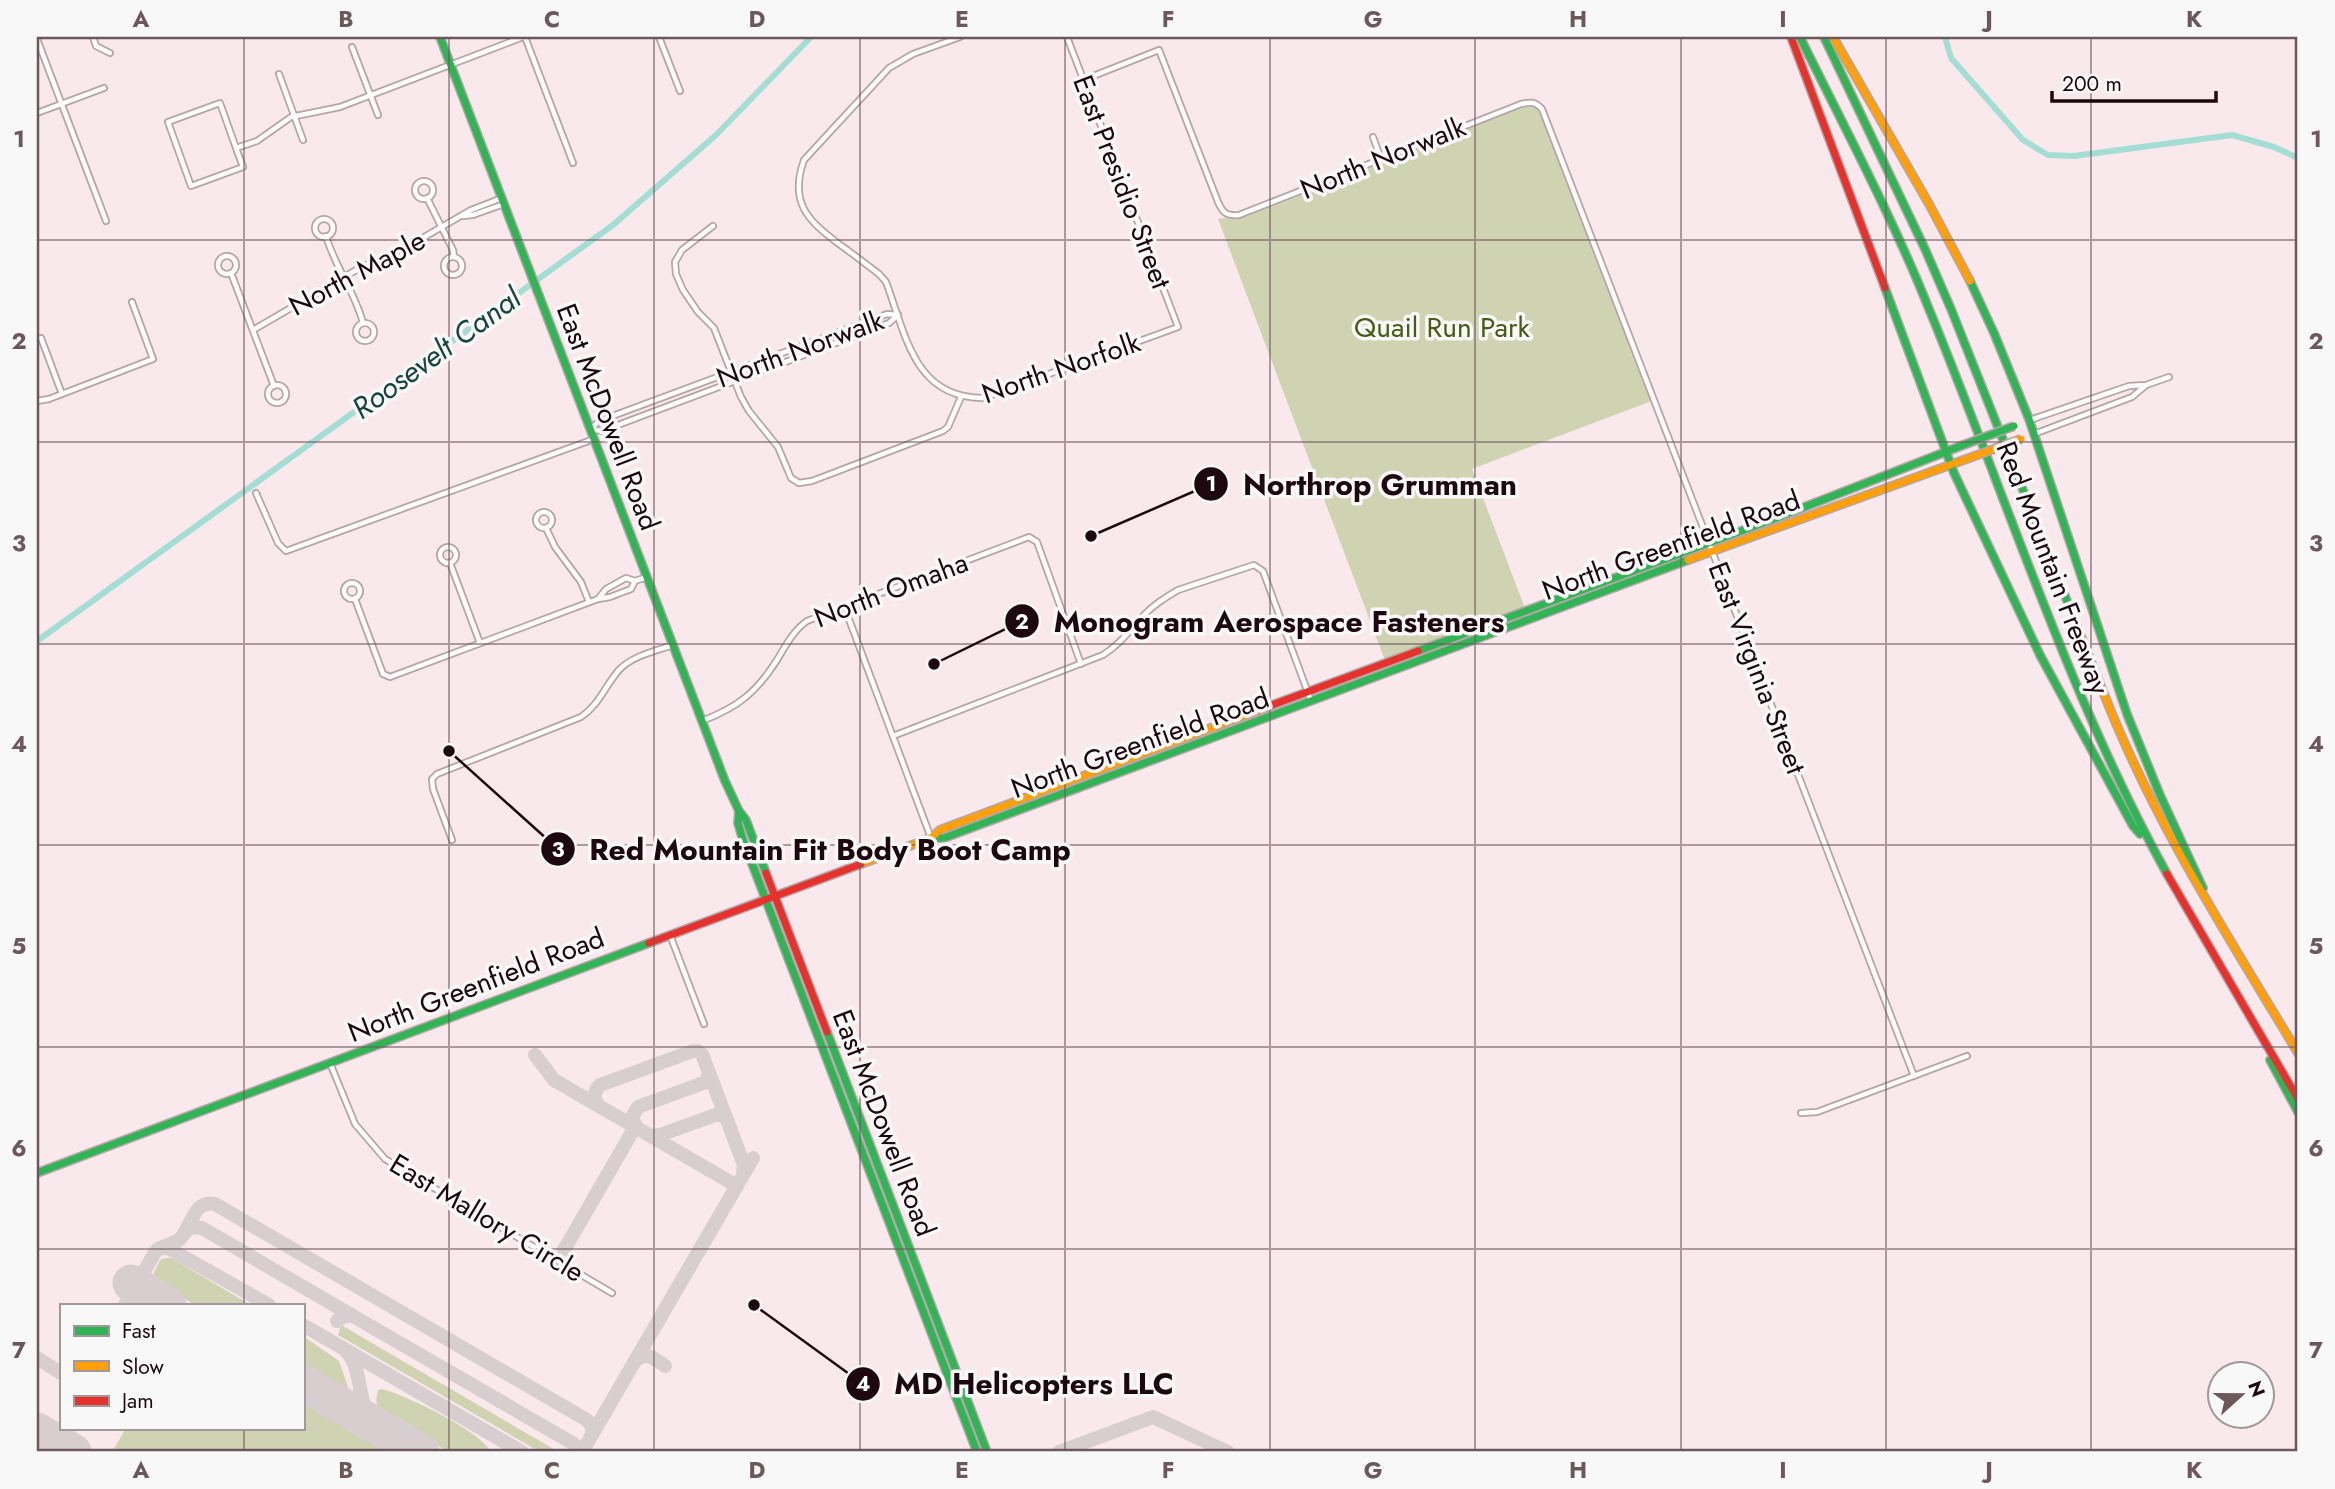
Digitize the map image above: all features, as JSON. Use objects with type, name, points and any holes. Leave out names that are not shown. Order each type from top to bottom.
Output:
[{"type":"main road","name":"East McDowell Road","points":[[440,37],[702,721],[739,811],[746,820],[987,1452]]},
{"type":"main road","points":[[1791,37],[1951,466],[2040,655],[2133,825],[2149,844]]},
{"type":"main road","name":"Red Mountain Freeway","points":[[1800,37],[1898,237],[1929,307],[2088,716],[2112,769],[2149,844],[2298,1099]]},
{"type":"main road","name":"Red Mountain Freeway","points":[[1824,37],[1951,309],[2101,688],[2141,781],[2208,904],[2298,1053]]},
{"type":"main road","points":[[1833,37],[1972,283],[2013,377],[2125,709],[2157,790],[2196,869],[2208,904]]},
{"type":"main road","name":"North Greenfield Road","points":[[931,838],[940,830],[1852,490],[2029,421]]},
{"type":"main road","name":"North Greenfield Road","points":[[37,1173],[765,899],[931,838],[944,838],[1712,551],[2034,434]]},
{"type":"main road","points":[[1117,772],[1159,752],[1163,746]]},
{"type":"main road","name":"East McDowell Road","points":[[739,811],[740,832],[978,1452]]},
{"type":"main road","points":[[2259,1035],[2298,1112]]},
{"type":"main road","points":[[855,1134],[864,1131]]},
{"type":"street","points":[[93,37],[96,46],[110,53]]},
{"type":"street","points":[[236,148],[257,141],[295,116],[340,107],[524,37],[573,163]]},
{"type":"street","points":[[659,37],[680,91]]},
{"type":"street","points":[[960,37],[901,60],[882,74],[810,152],[801,168],[799,187],[800,199],[809,220],[886,282],[920,370],[936,385],[961,397]]},
{"type":"street","name":"East Presidio Street","points":[[1067,37],[1178,327]]},
{"type":"street","points":[[37,39],[106,221]]},
{"type":"street","points":[[352,47],[378,115]]},
{"type":"street","name":"North Norwalk","points":[[1083,80],[1159,50],[1218,202],[1223,212],[1229,216],[1239,215],[1521,104],[1538,104]]},
{"type":"street","points":[[279,74],[303,140]]},
{"type":"street","points":[[37,113],[104,88]]},
{"type":"street","points":[[219,103],[236,148],[243,167],[191,186],[168,122],[219,103]]},
{"type":"street","name":"East Virginia Street","points":[[1538,104],[1913,1076]]},
{"type":"street","points":[[1373,137],[1381,159]]},
{"type":"street","points":[[425,181],[432,186],[433,192],[427,198],[422,199],[415,190],[425,181]]},
{"type":"street","points":[[427,198],[454,257],[461,265],[458,273],[453,275],[446,271],[444,266],[448,258],[454,257]]},
{"type":"street","name":"North Maple","points":[[253,330],[471,210],[503,201]]},
{"type":"street","points":[[322,219],[328,220],[332,227],[326,236],[319,235],[315,230],[317,222],[322,219]]},
{"type":"street","points":[[713,226],[682,250],[675,262],[676,274],[682,290],[698,312],[715,328],[733,377]]},
{"type":"street","points":[[326,236],[363,324]]},
{"type":"street","points":[[229,256],[235,261],[235,270],[230,273],[225,274],[219,268],[223,257],[229,256]]},
{"type":"street","points":[[230,273],[274,386]]},
{"type":"street","points":[[37,401],[153,359],[132,302]]},
{"type":"street","name":"North Norwalk","points":[[591,429],[602,431],[823,338],[887,314],[898,314]]},
{"type":"street","name":"North Norwalk","points":[[591,429],[599,421],[827,347],[889,323],[898,314]]},
{"type":"street","points":[[363,324],[370,324],[373,328],[374,334],[369,340],[360,339],[357,334],[357,329],[363,324]]},
{"type":"street","name":"North Norfolk","points":[[733,377],[749,411],[778,447],[791,478],[804,484],[943,431],[961,397],[994,396],[1178,327]]},
{"type":"street","points":[[41,338],[62,394]]},
{"type":"street","points":[[823,338],[827,347]]},
{"type":"street","name":"North Greenfield Road","points":[[2029,421],[2129,386],[2146,385],[2169,377]]},
{"type":"street","name":"North Greenfield Road","points":[[2034,434],[2132,397],[2146,385]]},
{"type":"street","points":[[274,386],[281,386],[285,390],[285,398],[280,402],[272,401],[269,396],[269,390],[274,386]]},
{"type":"street","points":[[256,493],[278,543],[286,551],[594,439]]},
{"type":"street","points":[[546,528],[555,547],[582,582],[589,602]]},
{"type":"street","name":"North Omaha","points":[[702,721],[725,712],[751,694],[792,635],[816,617],[1029,537],[1034,540],[1081,664]]},
{"type":"street","points":[[450,563],[480,643]]},
{"type":"street","points":[[893,736],[1081,664],[1116,646],[1145,613],[1178,590],[1254,565],[1263,571],[1311,702]]},
{"type":"street","points":[[355,599],[383,674],[390,677],[589,602],[631,589],[635,582],[647,577]]},
{"type":"street","points":[[598,599],[606,589],[626,578],[635,582]]},
{"type":"street","points":[[844,606],[931,838]]},
{"type":"street","points":[[452,839],[433,789],[432,779],[444,770],[581,717],[594,707],[620,670],[629,662],[673,645]]},
{"type":"street","points":[[670,935],[704,1024]]},
{"type":"street","points":[[1801,1113],[1816,1112],[1967,1056]]},
{"type":"street","name":"East Mallory Circle","points":[[330,1063],[355,1124],[385,1159],[612,1293]]},
{"type":"green space","name":"Quail Run Park","points":[[1531,102],[1542,109],[1654,400],[1472,469],[1526,611],[1386,663],[1218,219],[1239,215]]},
{"type":"green space","points":[[171,1258],[249,1304],[193,1304],[153,1279],[160,1260]]},
{"type":"green space","points":[[341,1325],[561,1452],[540,1452],[338,1335]]},
{"type":"green space","points":[[304,1337],[339,1361],[351,1396],[304,1369]]},
{"type":"green space","points":[[378,1390],[408,1398],[458,1424],[491,1452],[449,1452],[381,1413],[376,1399]]},
{"type":"green space","points":[[304,1399],[396,1452],[112,1452],[125,1430],[304,1430]]},
{"type":"waterway","name":"Roosevelt Canal","points":[[37,641],[613,225],[716,135],[811,37]]},
{"type":"waterway","points":[[1945,37],[1951,58],[2023,140],[2048,155],[2074,156],[2232,135],[2274,147],[2298,158]]},
{"type":"taxiway","points":[[599,1106],[595,1096],[600,1085],[698,1051],[702,1054],[744,1165],[743,1175]]},
{"type":"taxiway","points":[[535,1055],[554,1080],[737,1186]]},
{"type":"taxiway","points":[[637,1129],[632,1117],[638,1107],[706,1082],[709,1074]]},
{"type":"taxiway","points":[[651,1136],[718,1114],[726,1118]]},
{"type":"taxiway","points":[[564,1250],[635,1127]]},
{"type":"taxiway","points":[[582,1452],[753,1158]]},
{"type":"taxiway","points":[[158,1249],[180,1239],[202,1206],[215,1204],[587,1420],[592,1427],[592,1435]]},
{"type":"taxiway","points":[[185,1232],[191,1227],[202,1228],[353,1316]]},
{"type":"taxiway","points":[[126,1304],[154,1254],[158,1249],[166,1247],[267,1304]]},
{"type":"taxiway","points":[[337,1321],[344,1316],[353,1316],[574,1444],[579,1452]]},
{"type":"taxiway","points":[[304,1326],[522,1452]]},
{"type":"taxiway","points":[[346,1351],[356,1369],[366,1410],[377,1427]]},
{"type":"taxiway","points":[[635,1361],[647,1356],[665,1366]]},
{"type":"taxiway","points":[[37,1358],[60,1372]]},
{"type":"taxiway","points":[[1059,1452],[1153,1417],[1228,1452]]},
{"type":"runway","points":[[131,1283],[166,1304]]},
{"type":"runway","points":[[304,1384],[421,1452]]},
{"type":"runway","points":[[37,1431],[73,1452]]},
{"type":"traffic: fast","points":[[440,37],[725,781],[746,820],[766,873]]},
{"type":"traffic: fast","points":[[1800,37],[1915,274],[2069,666],[2099,737],[2167,874]]},
{"type":"traffic: fast","points":[[1824,37],[1951,309],[2104,694]]},
{"type":"traffic: fast","points":[[1970,281],[2029,419],[2127,714],[2160,795],[2203,888]]},
{"type":"traffic: fast","points":[[1885,288],[1954,473],[2040,655],[2133,826],[2140,834]]},
{"type":"traffic: fast","points":[[1958,447],[2014,426]]},
{"type":"traffic: fast","points":[[1418,651],[1784,515],[1958,447]]},
{"type":"traffic: fast","points":[[931,838],[944,838],[1688,560]]},
{"type":"traffic: fast","points":[[739,811],[738,823],[743,840],[977,1452]]},
{"type":"traffic: fast","points":[[37,1173],[649,943]]},
{"type":"traffic: fast","points":[[827,1032],[987,1452]]},
{"type":"traffic: fast","points":[[2270,1060],[2298,1112]]},
{"type":"traffic: slow","points":[[1833,37],[1970,281]]},
{"type":"traffic: slow","points":[[1972,457],[2021,439]]},
{"type":"traffic: slow","points":[[1688,560],[1972,457]]},
{"type":"traffic: slow","points":[[2104,694],[2169,833],[2298,1053]]},
{"type":"traffic: slow","points":[[861,864],[931,838],[940,830],[1264,708]]},
{"type":"traffic: jam","points":[[1791,37],[1885,288]]},
{"type":"traffic: jam","points":[[1264,708],[1418,651]]},
{"type":"traffic: jam","points":[[649,943],[861,864]]},
{"type":"traffic: jam","points":[[766,873],[827,1032]]},
{"type":"traffic: jam","points":[[2167,874],[2298,1099]]},
{"type":"place","name":"Northrop Grumman","points":[[1091,536]]},
{"type":"place","name":"Monogram Aerospace Fasteners","points":[[934,664]]},
{"type":"place","name":"Red Mountain Fit Body Boot Camp","points":[[449,751]]},
{"type":"place","name":"MD Helicopters LLC","points":[[754,1305]]}]
